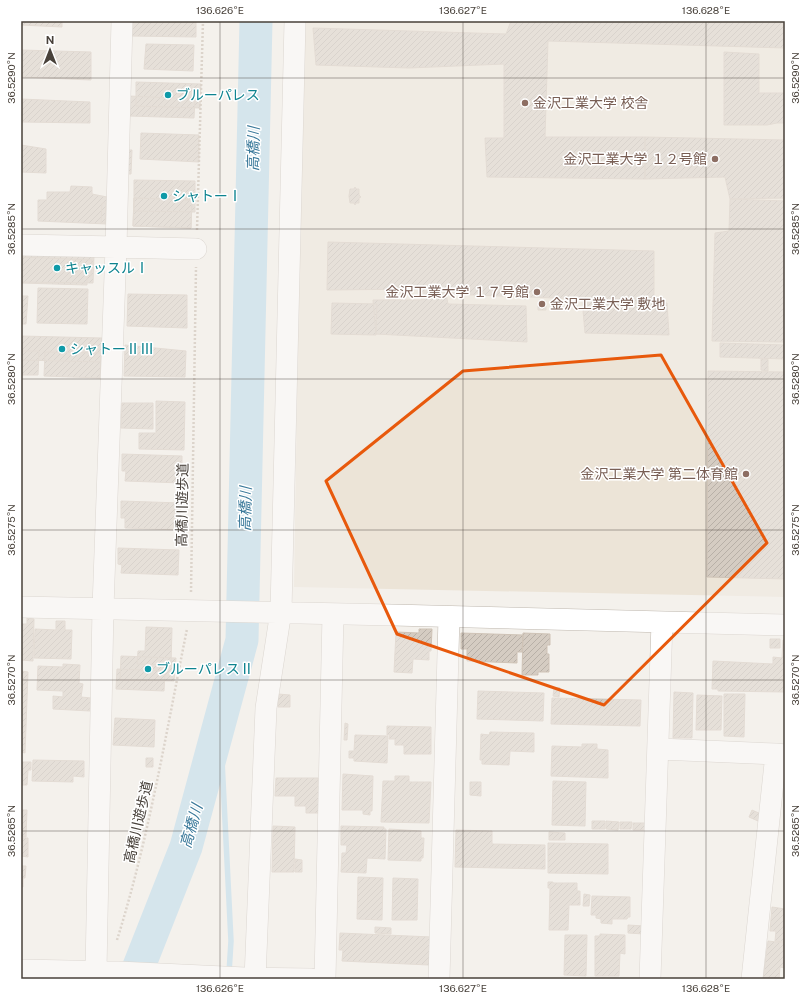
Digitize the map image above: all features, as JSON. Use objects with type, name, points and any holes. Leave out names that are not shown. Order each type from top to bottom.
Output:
[{"type":"street","points":[[96,971],[103,608],[116,247],[122,21]]},
{"type":"street","points":[[252,978],[266,708],[276,612],[295,21]]},
{"type":"street","points":[[21,245],[196,249]]},
{"type":"street","points":[[21,607],[785,624]]},
{"type":"street","points":[[325,979],[333,614]]},
{"type":"street","points":[[439,979],[449,617]]},
{"type":"street","points":[[650,979],[659,749],[662,622]]},
{"type":"street","points":[[659,749],[780,755],[752,979]]},
{"type":"street","points":[[21,970],[96,971],[193,977],[311,979]]},
{"type":"path","name":"高橋川遊歩道","points":[[117,943],[132,892],[195,610],[196,249],[203,21]]},
{"type":"highlighted area","points":[[661,355],[767,543],[604,705],[397,634],[326,481],[463,371]]},
{"type":"shaded area","name":"金沢工業大学 敷地","points":[[303,21],[785,21],[785,597],[294,587]]},
{"type":"building","points":[[21,21],[62,21],[62,27],[21,25]]},
{"type":"building","points":[[131,21],[196,21],[196,37],[131,36]]},
{"type":"building","name":"金沢工業大学 校舎","points":[[511,21],[785,21],[785,48],[548,41],[545,137],[645,137],[645,179],[487,177],[485,138],[504,138],[504,64],[409,68],[316,65],[313,28],[506,34]]},
{"type":"building","points":[[146,44],[194,45],[193,71],[144,69]]},
{"type":"building","points":[[21,50],[91,52],[91,80],[21,77]]},
{"type":"building","points":[[724,52],[759,54],[759,93],[785,93],[785,123],[767,125],[724,125]]},
{"type":"building","name":"ブルーパレス","points":[[136,82],[201,84],[200,108],[136,106]]},
{"type":"building","points":[[129,96],[195,99],[194,118],[129,116]]},
{"type":"building","points":[[21,99],[90,102],[90,123],[21,122]]},
{"type":"building","points":[[141,133],[199,135],[199,162],[140,159]]},
{"type":"building","name":"金沢工業大学 １２号館","points":[[645,137],[785,140],[785,198],[730,199],[725,177],[645,179]]},
{"type":"building","points":[[21,145],[46,149],[46,173],[21,172]]},
{"type":"building","points":[[128,150],[132,150],[131,174],[127,174]]},
{"type":"building","name":"シャトーⅠ","points":[[134,180],[195,181],[195,212],[134,211]]},
{"type":"building","points":[[71,186],[92,187],[92,194],[107,197],[107,224],[38,221],[38,200],[47,200],[47,192],[70,192]]},
{"type":"building","points":[[355,187],[356,189],[359,189],[359,195],[361,197],[359,198],[359,203],[356,203],[355,205],[354,203],[350,203],[349,196],[350,189],[354,189]]},
{"type":"building","points":[[134,198],[192,200],[191,228],[133,226]]},
{"type":"building","points":[[134,198],[192,200],[191,228],[133,226]]},
{"type":"building","points":[[730,199],[785,201],[785,342],[712,341],[715,233],[729,231]]},
{"type":"building","points":[[102,203],[106,203],[105,223],[101,223]]},
{"type":"building","name":"金沢工業大学 １７号館","points":[[328,242],[654,251],[654,302],[667,303],[669,335],[585,333],[582,299],[446,294],[448,304],[526,306],[527,342],[376,334],[373,300],[422,300],[419,289],[327,290]]},
{"type":"building","name":"キャッスルⅠ","points":[[21,254],[94,255],[93,283],[21,282]]},
{"type":"building","name":"キャッスルⅠ","points":[[21,257],[92,260],[91,276],[87,275],[87,285],[21,283]]},
{"type":"building","points":[[38,288],[88,289],[87,324],[37,323]]},
{"type":"building","points":[[128,294],[187,295],[187,328],[127,326]]},
{"type":"building","points":[[21,296],[28,296],[26,324],[21,324]]},
{"type":"building","points":[[332,303],[377,304],[376,335],[331,334]]},
{"type":"building","points":[[538,303],[546,303],[546,310],[538,310]]},
{"type":"building","points":[[553,303],[562,303],[562,308],[553,308]]},
{"type":"building","name":"シャトーⅡⅢ","points":[[21,336],[102,338],[102,362],[21,360]]},
{"type":"building","points":[[720,343],[785,345],[785,359],[720,357]]},
{"type":"building","points":[[125,345],[186,351],[185,377],[124,376]]},
{"type":"building","points":[[21,351],[39,351],[38,375],[21,375]]},
{"type":"building","points":[[45,352],[101,353],[100,378],[44,376]]},
{"type":"building","points":[[761,359],[768,359],[768,371],[761,370]]},
{"type":"building","name":"金沢工業大学 第二体育館","points":[[708,371],[785,372],[785,579],[707,577]]},
{"type":"building","points":[[156,401],[185,402],[184,450],[139,449],[139,433],[156,433]]},
{"type":"building","points":[[122,403],[153,403],[153,429],[121,428]]},
{"type":"building","points":[[122,454],[182,456],[182,483],[125,481],[126,471],[122,471]]},
{"type":"building","points":[[121,501],[181,503],[180,530],[125,528],[125,518],[121,518]]},
{"type":"building","points":[[118,548],[179,550],[178,575],[121,573],[122,565],[118,564]]},
{"type":"building","points":[[27,618],[34,619],[33,661],[21,660],[21,624],[27,624]]},
{"type":"building","points":[[56,621],[65,621],[65,630],[72,630],[71,659],[34,658],[35,629],[56,630]]},
{"type":"building","points":[[146,627],[172,628],[171,665],[137,664],[138,651],[145,651]]},
{"type":"building","points":[[419,629],[432,629],[429,660],[413,659],[412,673],[394,672],[396,632],[419,633]]},
{"type":"building","points":[[461,633],[523,635],[522,652],[517,652],[517,663],[467,661],[467,649],[461,649]]},
{"type":"building","points":[[523,633],[550,634],[550,645],[547,645],[547,654],[549,654],[549,672],[538,672],[538,675],[522,675]]},
{"type":"building","points":[[770,639],[780,639],[780,648],[770,648]]},
{"type":"building","points":[[783,640],[785,640],[784,692],[718,691],[718,689],[712,689],[713,661],[773,664],[773,657],[782,658]]},
{"type":"building","name":"ブルーパレスⅡ","points":[[121,656],[176,658],[174,681],[120,680]]},
{"type":"building","points":[[63,664],[80,665],[79,683],[83,684],[81,697],[91,698],[90,711],[53,709],[53,696],[63,697],[63,691],[37,690],[38,666],[63,667]]},
{"type":"building","points":[[117,669],[165,671],[164,691],[116,689]]},
{"type":"building","points":[[21,671],[28,672],[25,753],[21,752]]},
{"type":"building","points":[[554,688],[560,688],[559,697],[553,696]]},
{"type":"building","points":[[478,691],[544,693],[543,721],[477,719]]},
{"type":"building","points":[[674,692],[693,693],[692,738],[673,738]]},
{"type":"building","points":[[278,694],[290,695],[290,707],[278,707]]},
{"type":"building","points":[[724,694],[745,694],[744,737],[724,736]]},
{"type":"building","points":[[697,695],[722,696],[721,730],[696,730]]},
{"type":"building","points":[[552,698],[641,700],[640,726],[551,724]]},
{"type":"building","points":[[115,718],[155,720],[154,747],[113,745]]},
{"type":"building","points":[[345,723],[348,724],[347,740],[344,740]]},
{"type":"building","points":[[387,726],[431,727],[431,754],[404,754],[404,745],[395,745],[395,739],[389,739],[390,735],[387,735]]},
{"type":"building","points":[[490,732],[534,733],[534,752],[510,751],[509,765],[482,764],[482,760],[480,760],[481,734],[489,735]]},
{"type":"building","points":[[355,735],[388,736],[387,763],[354,761],[354,758],[349,758],[349,751],[354,751]]},
{"type":"building","points":[[582,744],[597,744],[597,749],[608,750],[608,778],[551,776],[552,746],[582,747]]},
{"type":"building","points":[[146,758],[153,758],[153,767],[146,767]]},
{"type":"building","points":[[33,760],[84,761],[84,777],[73,776],[73,782],[32,781]]},
{"type":"building","points":[[21,762],[31,762],[31,770],[28,770],[27,785],[21,785]]},
{"type":"building","points":[[343,774],[373,776],[372,811],[370,811],[370,815],[363,814],[363,810],[342,810]]},
{"type":"building","points":[[395,776],[409,776],[409,782],[431,782],[429,823],[381,822],[383,781],[395,781]]},
{"type":"building","points":[[276,778],[318,778],[318,787],[322,787],[320,813],[306,813],[306,806],[295,806],[295,796],[275,796]]},
{"type":"building","points":[[553,781],[586,782],[585,826],[552,825]]},
{"type":"building","points":[[470,782],[481,782],[481,796],[470,795]]},
{"type":"building","points":[[21,810],[27,810],[26,837],[21,837]]},
{"type":"building","points":[[752,810],[761,814],[758,821],[749,817]]},
{"type":"building","points":[[592,821],[605,821],[605,829],[592,829]]},
{"type":"building","points":[[606,821],[619,822],[618,830],[606,829]]},
{"type":"building","points":[[620,822],[632,822],[631,829],[620,829]]},
{"type":"building","points":[[633,823],[645,823],[645,830],[633,830]]},
{"type":"building","points":[[273,826],[295,827],[294,872],[272,872]]},
{"type":"building","points":[[341,826],[384,827],[384,829],[386,829],[385,859],[367,858],[366,873],[341,872],[342,853],[346,853],[347,845],[341,845]]},
{"type":"building","points":[[389,829],[421,831],[421,838],[424,838],[423,858],[421,858],[421,861],[388,860]]},
{"type":"building","points":[[456,830],[492,831],[492,844],[545,845],[545,869],[455,867]]},
{"type":"building","points":[[549,832],[565,833],[565,840],[549,840]]},
{"type":"building","points":[[21,838],[28,838],[28,857],[21,856]]},
{"type":"building","points":[[548,843],[608,844],[608,874],[548,873]]},
{"type":"building","points":[[295,859],[302,860],[302,872],[295,872]]},
{"type":"building","points":[[21,866],[26,866],[25,878],[23,878],[23,887],[21,887]]},
{"type":"building","points":[[358,877],[383,878],[382,920],[357,919]]},
{"type":"building","points":[[393,878],[418,879],[417,920],[392,920]]},
{"type":"building","points":[[548,882],[577,883],[577,891],[580,891],[580,905],[569,905],[568,930],[549,930],[550,888],[548,888]]},
{"type":"building","points":[[584,894],[590,895],[589,906],[583,906]]},
{"type":"building","points":[[592,896],[630,897],[630,917],[627,919],[612,919],[612,924],[601,923],[601,919],[596,918],[596,915],[591,915]]},
{"type":"building","points":[[772,907],[785,909],[785,942],[775,941],[776,931],[770,931]]},
{"type":"building","points":[[628,925],[644,926],[644,934],[628,933]]},
{"type":"building","points":[[375,927],[391,928],[391,934],[375,933]]},
{"type":"building","points":[[340,933],[432,937],[429,965],[342,961],[343,950],[339,950]]},
{"type":"building","points":[[600,934],[625,935],[625,954],[620,953],[619,976],[595,976],[595,936],[600,936]]},
{"type":"building","points":[[565,935],[587,935],[586,976],[564,975]]},
{"type":"building","points":[[768,941],[785,943],[785,968],[780,967],[779,979],[763,979]]},
{"type":"waterway","name":"高橋川","points":[[134,979],[186,847],[242,640],[256,21]]},
{"type":"waterway","points":[[220,720],[231,941],[229,973]]},
{"type":"place","name":"ブルーパレス","points":[[168,95]]},
{"type":"place","name":"金沢工業大学 校舎","points":[[525,103]]},
{"type":"place","name":"金沢工業大学 １２号館","points":[[715,159]]},
{"type":"place","name":"シャトーⅠ","points":[[164,196]]},
{"type":"place","name":"キャッスルⅠ","points":[[57,268]]},
{"type":"place","name":"金沢工業大学 １７号館","points":[[537,292]]},
{"type":"place","name":"金沢工業大学 敷地","points":[[542,304]]},
{"type":"place","name":"シャトーⅡⅢ","points":[[62,349]]},
{"type":"place","name":"金沢工業大学 第二体育館","points":[[746,474]]},
{"type":"place","name":"ブルーパレスⅡ","points":[[148,669]]}]
